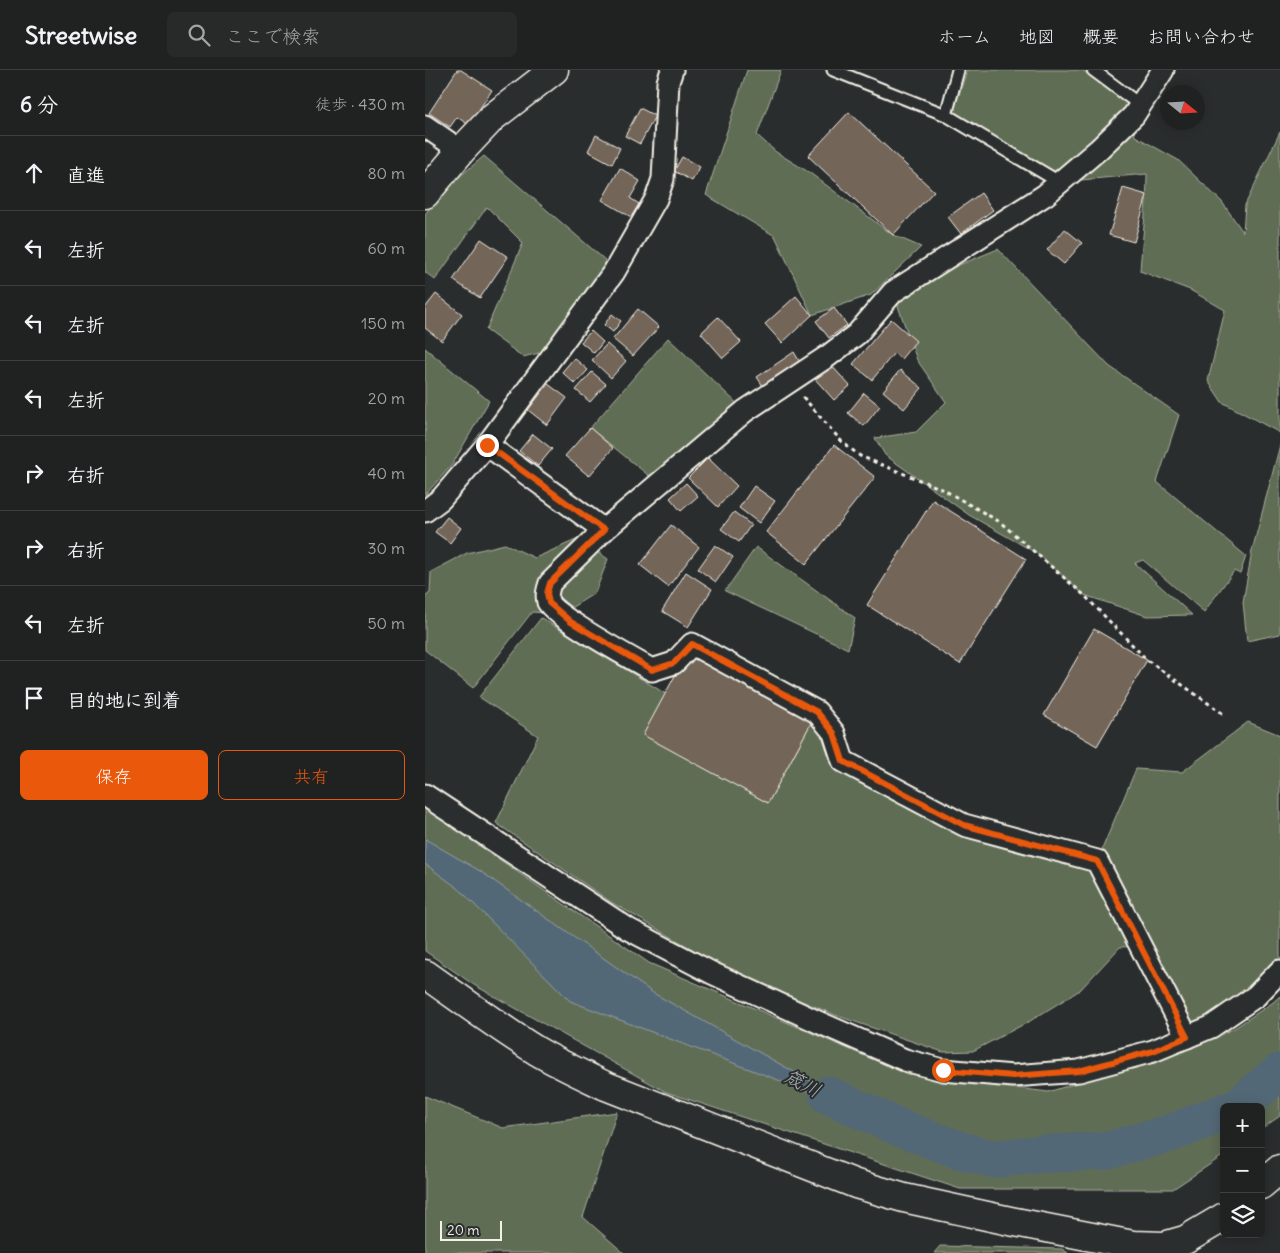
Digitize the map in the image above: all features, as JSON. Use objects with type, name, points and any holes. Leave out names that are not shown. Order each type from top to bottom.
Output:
[{"type":"street","points":[[425,194],[493,117],[554,70]]},
{"type":"street","points":[[425,511],[441,499],[487,445],[614,272],[656,199],[663,179],[668,82],[672,70]]},
{"type":"street","points":[[1163,70],[1134,115],[1099,149],[1045,195],[893,292],[857,334],[745,411],[604,530],[550,583],[547,593],[549,603],[571,622],[652,670],[674,663],[692,644],[817,712],[834,733],[843,761],[964,825],[1097,861],[1187,1037]]},
{"type":"street","points":[[425,126],[461,151]]},
{"type":"street","points":[[487,445],[604,530]]},
{"type":"street","points":[[425,795],[627,928],[712,973],[905,1060],[943,1070],[1013,1076],[1079,1071],[1153,1051],[1211,1027],[1256,996],[1280,971]]},
{"type":"street","points":[[425,974],[538,1052],[573,1070],[606,1086],[856,1184],[947,1208],[1133,1245],[1164,1246],[1185,1240],[1220,1219]]},
{"type":"street","points":[[1265,1182],[1280,1169]]},
{"type":"lane","points":[[833,70],[946,115],[1059,182]]},
{"type":"lane","points":[[946,115],[958,70]]},
{"type":"lane","points":[[1093,70],[1140,105]]},
{"type":"path","points":[[789,381],[842,442],[860,456],[942,489],[1001,522],[1084,595],[1147,660],[1225,715]]},
{"type":"green space","points":[[747,70],[781,70],[757,135],[776,152],[810,173],[893,235],[921,247],[871,295],[812,315],[775,236],[706,195]]},
{"type":"green space","points":[[967,70],[1082,70],[1129,101],[1135,136],[1178,160],[1222,202],[1243,232],[1245,205],[1280,132],[1280,433],[1222,402],[1208,381],[1225,310],[1190,290],[1140,271],[1147,174],[1059,182],[955,112],[953,113]]},
{"type":"green space","points":[[484,156],[605,260],[605,271],[543,352],[523,357],[486,330],[523,243],[487,207],[435,280],[425,272],[425,214],[445,189]]},
{"type":"green space","points":[[998,249],[1109,366],[1179,415],[1157,482],[1246,556],[1240,574],[1234,571],[1204,612],[1143,560],[1135,563],[1192,615],[1147,616],[1084,595],[1038,554],[969,515],[885,455],[875,438],[916,432],[946,402],[917,360],[893,292]]},
{"type":"green space","points":[[668,338],[745,411],[659,484],[590,428]]},
{"type":"green space","points":[[425,348],[489,401],[452,465],[425,495]]},
{"type":"green space","points":[[1280,445],[1280,634],[1247,641],[1243,602],[1252,551]]},
{"type":"green space","points":[[578,539],[608,559],[595,593],[561,614],[532,612],[473,688],[425,650],[425,597],[430,593],[431,572],[467,553],[505,544],[535,558]]},
{"type":"green space","points":[[756,547],[855,618],[848,649],[725,591]]},
{"type":"green space","points":[[541,618],[666,694],[644,735],[768,803],[811,723],[843,761],[954,820],[1097,861],[1136,769],[1182,772],[1248,722],[1280,735],[1280,971],[1251,999],[1196,1022],[1188,1021],[1149,946],[1120,947],[1080,990],[1030,1021],[973,1051],[943,1052],[838,1016],[735,974],[611,902],[496,823],[538,736],[479,697]]},
{"type":"green space","points":[[425,808],[649,963],[907,1074],[1048,1092],[1189,1048],[1233,1029],[1280,996],[1280,1116],[1265,1126],[1265,1103],[1220,1103],[1220,1158],[1173,1189],[960,1189],[666,1092],[474,985],[425,951]]},
{"type":"green space","points":[[425,1096],[503,1128],[617,1112],[583,1217],[624,1253],[425,1253]]},
{"type":"green space","points":[[940,1246],[1062,1249],[1068,1253],[934,1253]]},
{"type":"water","points":[[425,839],[480,871],[653,993],[873,1116],[570,1001],[459,889],[425,864]]},
{"type":"building","points":[[457,70],[461,70],[492,90],[469,125],[457,117],[450,127],[429,113]]},
{"type":"building","points":[[640,108],[655,116],[640,144],[625,136]]},
{"type":"building","points":[[849,112],[934,191],[893,235],[808,156]]},
{"type":"building","points":[[596,135],[620,148],[612,164],[588,151]]},
{"type":"building","points":[[682,157],[700,167],[692,181],[674,171]]},
{"type":"building","points":[[620,168],[640,181],[630,198],[639,204],[631,217],[602,200]]},
{"type":"building","points":[[1123,188],[1147,195],[1134,242],[1109,235]]},
{"type":"building","points":[[981,193],[993,210],[961,234],[948,217]]},
{"type":"building","points":[[1065,229],[1082,243],[1064,264],[1047,250]]},
{"type":"building","points":[[481,239],[508,257],[480,298],[453,280]]},
{"type":"building","points":[[436,294],[462,314],[442,341],[425,328],[425,308]]},
{"type":"building","points":[[796,296],[812,315],[782,343],[765,324]]},
{"type":"building","points":[[834,308],[847,325],[829,338],[816,321]]},
{"type":"building","points":[[638,309],[659,327],[633,356],[613,339]]},
{"type":"building","points":[[612,314],[621,321],[613,332],[604,325]]},
{"type":"building","points":[[718,317],[741,342],[723,358],[701,333]]},
{"type":"building","points":[[891,319],[916,341],[901,359],[894,353],[872,380],[853,364]]},
{"type":"building","points":[[591,331],[603,342],[594,353],[581,342]]},
{"type":"building","points":[[607,344],[626,361],[611,378],[592,360]]},
{"type":"building","points":[[794,352],[801,364],[765,389],[757,377]]},
{"type":"building","points":[[574,358],[588,370],[575,384],[562,372]]},
{"type":"building","points":[[831,365],[850,386],[834,400],[815,379]]},
{"type":"building","points":[[900,370],[922,388],[904,409],[883,391]]},
{"type":"building","points":[[592,372],[606,384],[590,402],[576,390]]},
{"type":"building","points":[[548,384],[567,398],[547,425],[528,410]]},
{"type":"building","points":[[864,393],[880,406],[864,426],[848,413]]},
{"type":"building","points":[[590,428],[613,448],[589,476],[565,456]]},
{"type":"building","points":[[533,434],[552,449],[538,466],[519,451]]},
{"type":"building","points":[[834,445],[875,477],[806,564],[766,532]]},
{"type":"building","points":[[708,458],[737,486],[718,507],[688,478]]},
{"type":"building","points":[[686,483],[698,496],[681,511],[670,498]]},
{"type":"building","points":[[754,486],[775,501],[759,523],[739,508]]},
{"type":"building","points":[[933,500],[1026,559],[960,664],[867,605]]},
{"type":"building","points":[[734,512],[751,525],[739,542],[721,529]]},
{"type":"building","points":[[447,517],[461,528],[450,543],[435,532]]},
{"type":"building","points":[[671,525],[699,547],[668,587],[640,565]]},
{"type":"building","points":[[715,545],[733,557],[716,582],[698,569]]},
{"type":"building","points":[[686,572],[712,589],[688,627],[662,611]]},
{"type":"building","points":[[1094,629],[1147,660],[1097,746],[1044,715]]},
{"type":"building","points":[[692,644],[817,712],[768,803],[643,735]]},
{"type":"waterway","name":"筬川","points":[[1243,1103],[1280,1072]]},
{"type":"waterway","name":"筬川","points":[[828,1095],[898,1127],[959,1150],[993,1159],[1041,1154],[1106,1151],[1174,1132],[1220,1114]]},
{"type":"route","points":[[487,445],[604,530],[550,583],[547,593],[549,603],[571,622],[652,670],[674,663],[692,644],[817,712],[834,733],[843,761],[964,825],[1097,861],[1187,1037],[1153,1051],[1079,1071],[1013,1076],[943,1070]]}]
